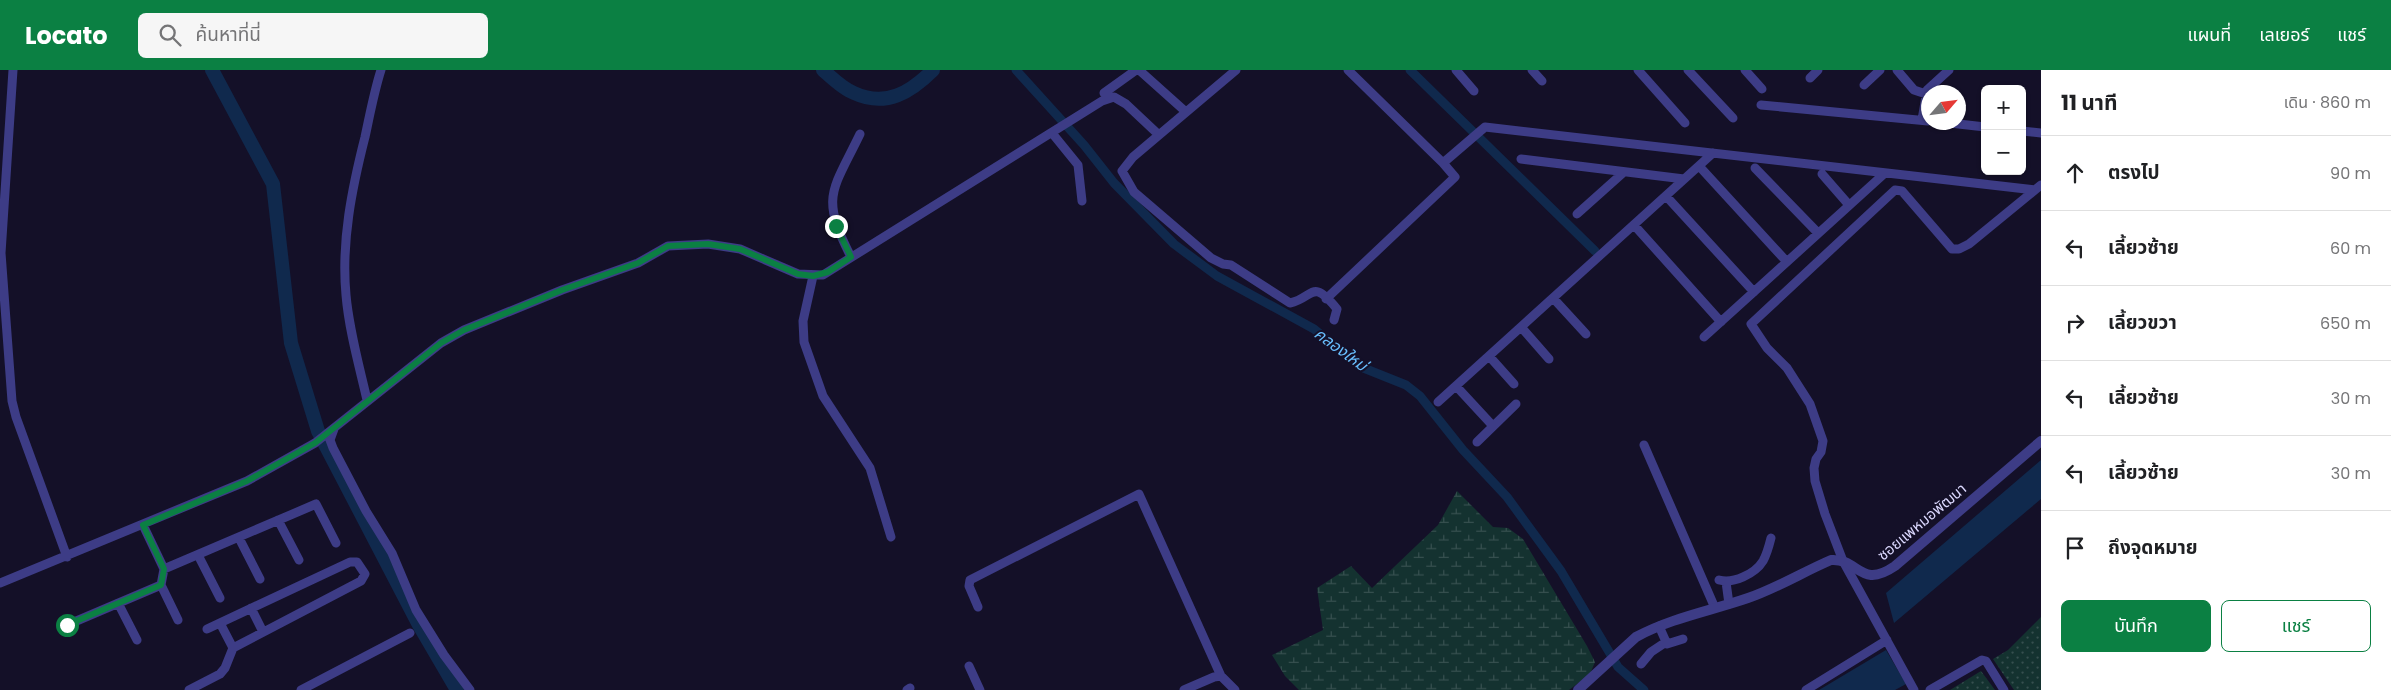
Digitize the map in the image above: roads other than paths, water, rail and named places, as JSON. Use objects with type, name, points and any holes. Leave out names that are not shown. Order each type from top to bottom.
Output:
[{"type":"street","points":[[13,70],[1,253],[12,400],[16,417],[67,557]]},
{"type":"street","points":[[367,400],[350,327],[345,268],[348,216],[357,165],[381,70]]},
{"type":"street","points":[[1104,94],[1138,70],[1186,112]]},
{"type":"street","points":[[1236,70],[1133,157],[1122,171],[1134,192],[1211,258],[1223,264],[1232,265],[1290,303],[1315,291],[1337,309],[1334,320]]},
{"type":"street","points":[[1326,299],[1455,177],[1444,162],[1348,70]]},
{"type":"street","points":[[1456,70],[1474,91]]},
{"type":"street","points":[[1532,70],[1542,81]]},
{"type":"street","points":[[1638,70],[1685,123]]},
{"type":"street","points":[[1688,70],[1733,118]]},
{"type":"street","points":[[1745,70],[1762,89]]},
{"type":"street","points":[[1810,78],[1818,70]]},
{"type":"street","points":[[1864,85],[1880,70]]},
{"type":"street","points":[[1897,70],[1914,90],[1921,92]]},
{"type":"street","points":[[1932,85],[1949,70]]},
{"type":"street","points":[[0,583],[67,557],[247,481],[315,443],[441,343],[475,324],[638,263],[668,246],[708,244],[740,249],[806,275],[828,272],[1102,101],[1114,97],[1126,104],[1159,135]]},
{"type":"street","points":[[1761,104],[1921,121]]},
{"type":"street","points":[[1966,125],[1981,127]]},
{"type":"street","points":[[1444,162],[1485,127],[1885,173],[2038,187]]},
{"type":"street","points":[[1056,131],[1078,165],[1082,201]]},
{"type":"street","points":[[2026,132],[2041,134]]},
{"type":"street","points":[[851,257],[836,226],[831,207],[832,191],[860,134]]},
{"type":"street","points":[[1438,402],[1713,153]]},
{"type":"street","points":[[1521,159],[1684,179]]},
{"type":"street","points":[[1699,166],[1787,262]]},
{"type":"street","points":[[1756,168],[1818,234]]},
{"type":"street","points":[[1577,214],[1624,172]]},
{"type":"street","points":[[1704,337],[1885,173]]},
{"type":"street","points":[[1822,174],[1850,205]]},
{"type":"street","points":[[1914,690],[1843,562],[1815,481],[1816,459],[1823,446],[1817,424],[1802,390],[1754,332],[1751,323],[1895,190],[1902,191],[1952,249],[1959,250],[1970,244],[2038,187]]},
{"type":"street","points":[[1666,196],[1754,292]]},
{"type":"street","points":[[1634,225],[1721,322]]},
{"type":"street","points":[[806,275],[803,321],[804,342],[823,396],[870,468],[891,537]]},
{"type":"street","points":[[1553,298],[1586,334]]},
{"type":"street","points":[[1521,327],[1549,359]]},
{"type":"street","points":[[1489,356],[1514,384]]},
{"type":"street","points":[[1456,386],[1493,426]]},
{"type":"street","points":[[1477,442],[1516,404]]},
{"type":"street","points":[[333,429],[330,440],[333,448],[366,512],[394,558],[416,610],[444,655],[470,690]]},
{"type":"street","name":"ซอยแพหมอพัฒนา","points":[[1843,562],[1870,575],[1881,575],[1888,571],[2041,441]]},
{"type":"street","points":[[1644,445],[1715,608]]},
{"type":"street","points":[[978,607],[969,586],[970,580],[1139,494],[1221,676],[1235,690]]},
{"type":"street","points":[[164,569],[316,504],[336,543]]},
{"type":"street","points":[[278,520],[299,560]]},
{"type":"street","points":[[143,525],[164,569],[161,585],[178,620]]},
{"type":"street","points":[[239,538],[260,579]]},
{"type":"street","points":[[1730,604],[1722,581],[1734,580],[1760,565],[1767,554],[1771,538]]},
{"type":"street","points":[[198,555],[220,598]]},
{"type":"street","points":[[1578,690],[1636,637],[1659,626],[1749,598],[1832,560],[1843,562]]},
{"type":"street","points":[[189,690],[220,674],[225,668],[233,648],[362,581],[365,574],[357,562],[350,562],[207,629]]},
{"type":"street","points":[[67,625],[161,585]]},
{"type":"street","points":[[118,603],[137,640]]},
{"type":"street","points":[[251,608],[263,632]]},
{"type":"street","points":[[220,623],[233,648]]},
{"type":"street","points":[[1659,626],[1666,642],[1670,645],[1683,639]]},
{"type":"street","points":[[301,690],[410,633]]},
{"type":"street","points":[[1806,690],[1887,640]]},
{"type":"street","points":[[1641,664],[1651,652],[1666,642]]},
{"type":"street","points":[[1930,690],[1982,660],[1986,662],[2004,690]]},
{"type":"street","points":[[969,666],[980,690]]},
{"type":"street","points":[[1184,690],[1214,677],[1221,676]]},
{"type":"water","points":[[2041,460],[2041,499],[1894,623],[1886,593]]},
{"type":"water","points":[[1886,650],[1906,684],[1895,690],[1819,690]]},
{"type":"waterway","points":[[212,70],[273,184],[291,343],[318,431],[419,625],[457,690]]},
{"type":"waterway","points":[[823,70],[850,91],[877,99],[887,98],[907,91],[933,70]]},
{"type":"waterway","name":"คลองใหม่","points":[[1016,70],[1084,145],[1114,183],[1174,244],[1217,276],[1314,329],[1361,367],[1406,385],[1420,396],[1463,450],[1507,497],[1561,571],[1618,667],[1644,690]]},
{"type":"waterway","points":[[1410,70],[1595,251]]}]
